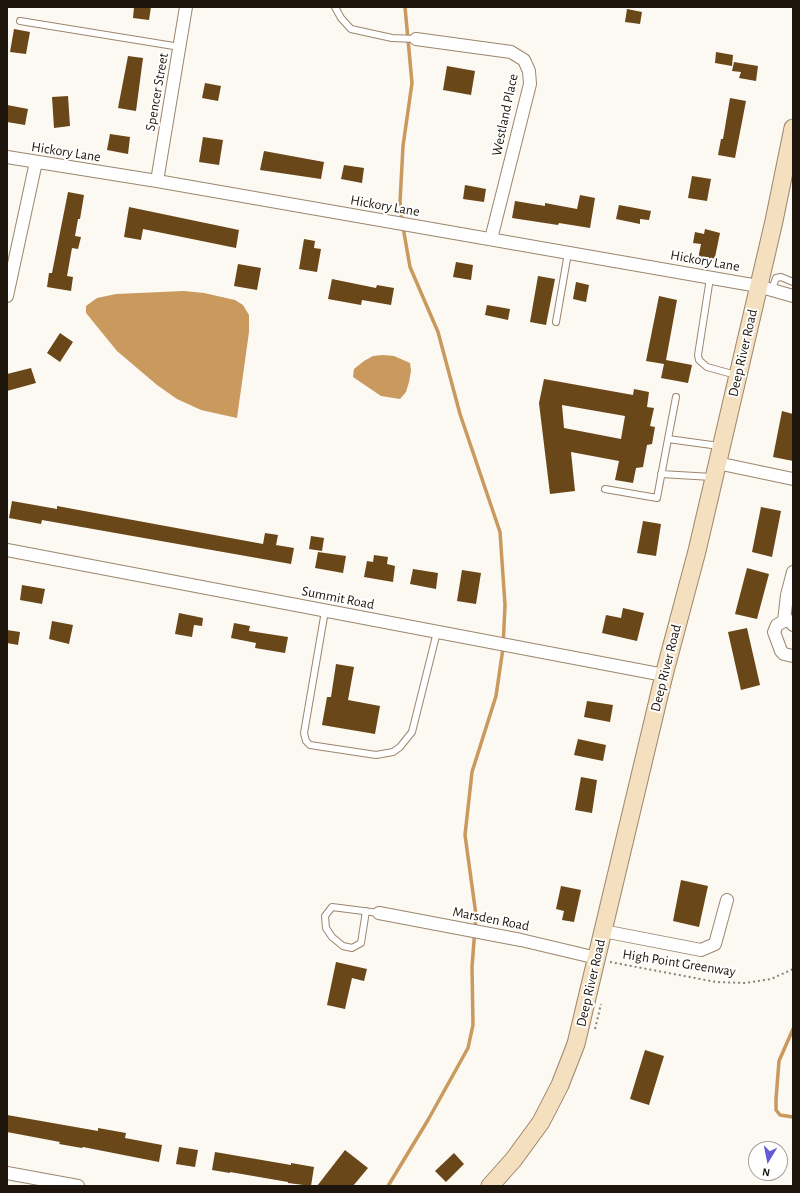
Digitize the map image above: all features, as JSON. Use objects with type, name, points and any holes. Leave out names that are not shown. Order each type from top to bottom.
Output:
[{"type":"street","name":"Spencer Street","points":[[157,181],[186,7]]},
{"type":"street","name":"Westland Place","points":[[416,39],[511,52],[524,60],[530,70],[530,84],[491,239]]},
{"type":"street","name":"Deep River Road","points":[[490,1186],[529,1140],[552,1104],[576,1044],[602,959],[603,931],[664,676],[738,375],[764,282],[793,128]]},
{"type":"street","name":"Hickory Lane","points":[[7,157],[157,181],[710,278],[764,282],[793,296]]},
{"type":"street","points":[[7,296],[36,162]]},
{"type":"street","points":[[715,470],[793,479]]},
{"type":"street","name":"Summit Road","points":[[7,550],[664,676]]},
{"type":"street","points":[[793,572],[787,595],[789,623],[777,625],[774,632],[781,651],[784,654],[793,656]]},
{"type":"street","points":[[603,931],[701,950],[715,944],[727,900]]},
{"type":"street","name":"Marsden Road","points":[[379,913],[521,940],[602,959]]},
{"type":"street","points":[[7,1173],[78,1186]]},
{"type":"lane","points":[[335,7],[341,18],[351,29],[392,38],[416,39]]},
{"type":"lane","points":[[20,21],[180,47]]},
{"type":"lane","points":[[556,322],[568,253]]},
{"type":"lane","points":[[764,282],[781,277]]},
{"type":"lane","points":[[764,282],[781,277],[793,282]]},
{"type":"lane","points":[[710,278],[698,360],[707,367],[738,375]]},
{"type":"lane","points":[[605,489],[657,498],[676,397]]},
{"type":"lane","points":[[668,439],[721,446]]},
{"type":"lane","points":[[661,474],[715,470]]},
{"type":"lane","points":[[325,611],[304,733],[306,741],[310,745],[376,755],[393,752],[400,747],[412,732],[437,632]]},
{"type":"lane","points":[[366,911],[361,943],[352,948],[343,946],[332,937],[326,928],[325,916],[332,907],[366,911],[379,913]]},
{"type":"path","name":"High Point Greenway","points":[[602,959],[716,982],[738,983],[771,979],[793,969]]},
{"type":"shaded area","points":[[184,291],[204,293],[235,300],[243,305],[249,315],[249,332],[237,418],[201,410],[177,399],[157,385],[117,351],[86,313],[86,306],[97,298],[116,294]]},
{"type":"shaded area","points":[[373,356],[394,356],[410,363],[411,371],[409,382],[406,392],[400,399],[381,396],[353,377],[354,369],[364,361]]},
{"type":"building","points":[[134,7],[151,7],[149,20],[133,18]]},
{"type":"building","points":[[627,9],[642,12],[640,24],[625,22]]},
{"type":"building","points":[[14,29],[30,32],[26,54],[10,52]]},
{"type":"building","points":[[716,52],[733,55],[732,66],[715,63]]},
{"type":"building","points":[[128,56],[143,58],[136,111],[118,108]]},
{"type":"building","points":[[734,62],[758,66],[756,81],[739,78],[741,72],[732,71]]},
{"type":"building","points":[[447,66],[475,71],[471,95],[443,90]]},
{"type":"building","points":[[205,83],[221,86],[218,101],[202,98]]},
{"type":"building","points":[[68,96],[70,126],[54,128],[52,97]]},
{"type":"building","points":[[730,98],[746,101],[735,158],[718,155],[721,139],[723,139]]},
{"type":"building","points":[[7,105],[28,109],[25,125],[7,122]]},
{"type":"building","points":[[110,134],[130,137],[128,154],[107,150]]},
{"type":"building","points":[[203,137],[223,140],[219,165],[199,162]]},
{"type":"building","points":[[264,151],[324,162],[321,179],[260,170]]},
{"type":"building","points":[[344,165],[364,168],[362,183],[341,179]]},
{"type":"building","points":[[692,176],[711,179],[707,201],[688,198]]},
{"type":"building","points":[[465,185],[486,189],[484,202],[463,199]]},
{"type":"building","points":[[68,192],[84,195],[80,219],[78,219],[75,236],[81,237],[78,249],[72,248],[67,276],[73,277],[71,291],[47,287],[49,273],[52,273]]},
{"type":"building","points":[[580,195],[595,198],[590,228],[512,218],[515,201],[545,206],[545,203],[577,209]]},
{"type":"building","points":[[619,205],[651,211],[649,220],[640,219],[640,224],[616,219]]},
{"type":"building","points":[[129,207],[239,230],[236,248],[143,229],[141,240],[124,237]]},
{"type":"building","points":[[705,229],[720,233],[714,262],[698,259],[701,244],[693,243],[695,232],[704,234]]},
{"type":"building","points":[[304,239],[315,241],[314,248],[321,249],[317,272],[299,269]]},
{"type":"building","points":[[456,262],[473,265],[471,280],[453,277]]},
{"type":"building","points":[[238,264],[261,268],[257,290],[234,286]]},
{"type":"building","points":[[538,276],[555,279],[546,325],[530,322]]},
{"type":"building","points":[[332,279],[376,288],[377,285],[394,288],[391,305],[362,300],[361,305],[328,299]]},
{"type":"building","points":[[576,282],[589,285],[586,302],[573,299]]},
{"type":"building","points":[[659,296],[677,300],[666,360],[692,365],[688,383],[661,378],[664,364],[646,361]]},
{"type":"building","points":[[487,305],[510,309],[508,320],[485,315]]},
{"type":"building","points":[[60,333],[73,342],[60,362],[47,353]]},
{"type":"building","points":[[31,368],[36,383],[7,391],[7,374]]},
{"type":"building","points":[[544,379],[633,395],[634,389],[649,392],[647,407],[654,408],[650,426],[655,427],[652,444],[647,445],[643,467],[636,468],[633,483],[615,480],[619,461],[571,452],[575,491],[550,494],[539,403]],"holes":[[[562,405],[625,416],[621,439],[564,428]]]},
{"type":"building","points":[[782,411],[793,414],[793,461],[773,457]]},
{"type":"building","points":[[12,501],[57,509],[57,506],[263,544],[265,533],[278,535],[276,545],[294,548],[291,564],[42,520],[41,524],[9,518]]},
{"type":"building","points":[[761,507],[781,511],[772,557],[752,552]]},
{"type":"building","points":[[643,521],[661,524],[656,556],[637,553]]},
{"type":"building","points":[[311,536],[324,538],[322,551],[309,549]]},
{"type":"building","points":[[318,552],[346,556],[343,573],[315,568]]},
{"type":"building","points":[[374,555],[388,557],[387,564],[395,566],[393,582],[364,577],[367,561],[373,562]]},
{"type":"building","points":[[747,568],[769,574],[757,619],[735,614]]},
{"type":"building","points":[[413,569],[438,573],[436,589],[410,584]]},
{"type":"building","points":[[462,570],[481,573],[476,604],[457,601]]},
{"type":"building","points":[[22,585],[45,589],[42,604],[20,600]]},
{"type":"building","points":[[623,608],[644,613],[637,641],[602,633],[606,615],[621,618]]},
{"type":"building","points":[[179,613],[203,618],[202,626],[194,625],[192,637],[175,634]]},
{"type":"building","points":[[52,621],[73,625],[69,644],[49,639]]},
{"type":"building","points":[[234,623],[250,626],[249,631],[288,637],[285,653],[255,648],[256,643],[231,638]]},
{"type":"building","points":[[747,628],[760,685],[741,690],[728,632]]},
{"type":"building","points":[[7,630],[20,632],[18,645],[7,643]]},
{"type":"building","points":[[336,664],[354,667],[348,700],[380,706],[375,734],[322,725],[327,697],[331,697]]},
{"type":"building","points":[[587,701],[613,705],[610,722],[584,717]]},
{"type":"building","points":[[578,739],[606,745],[603,761],[574,755]]},
{"type":"building","points":[[581,777],[597,780],[592,813],[575,810]]},
{"type":"building","points":[[681,880],[708,886],[699,927],[673,921]]},
{"type":"building","points":[[561,886],[581,890],[574,922],[562,920],[564,911],[556,909]]},
{"type":"building","points":[[336,962],[367,969],[364,981],[352,978],[345,1009],[327,1005]]},
{"type":"building","points":[[645,1050],[664,1056],[649,1105],[630,1099]]},
{"type":"building","points":[[7,1115],[98,1131],[98,1128],[126,1133],[125,1138],[162,1145],[159,1162],[83,1147],[59,1144],[60,1142],[7,1132]]},
{"type":"building","points":[[179,1147],[198,1150],[195,1167],[176,1164]]},
{"type":"building","points":[[345,1150],[368,1168],[353,1186],[317,1186]]},
{"type":"building","points":[[215,1152],[291,1165],[291,1163],[314,1167],[311,1186],[212,1170]]},
{"type":"building","points":[[454,1153],[464,1164],[446,1182],[435,1171]]},
{"type":"waterway","points":[[402,221],[400,202],[403,146],[412,83],[405,7]]},
{"type":"waterway","points":[[388,1186],[428,1120],[468,1048],[473,1025],[472,967],[476,915],[465,835],[472,772],[496,696],[503,648],[505,605],[500,532],[460,414],[438,332],[410,267],[403,227]]},
{"type":"waterway","points":[[793,1029],[779,1061],[776,1099],[776,1110],[780,1115],[793,1117]]}]
